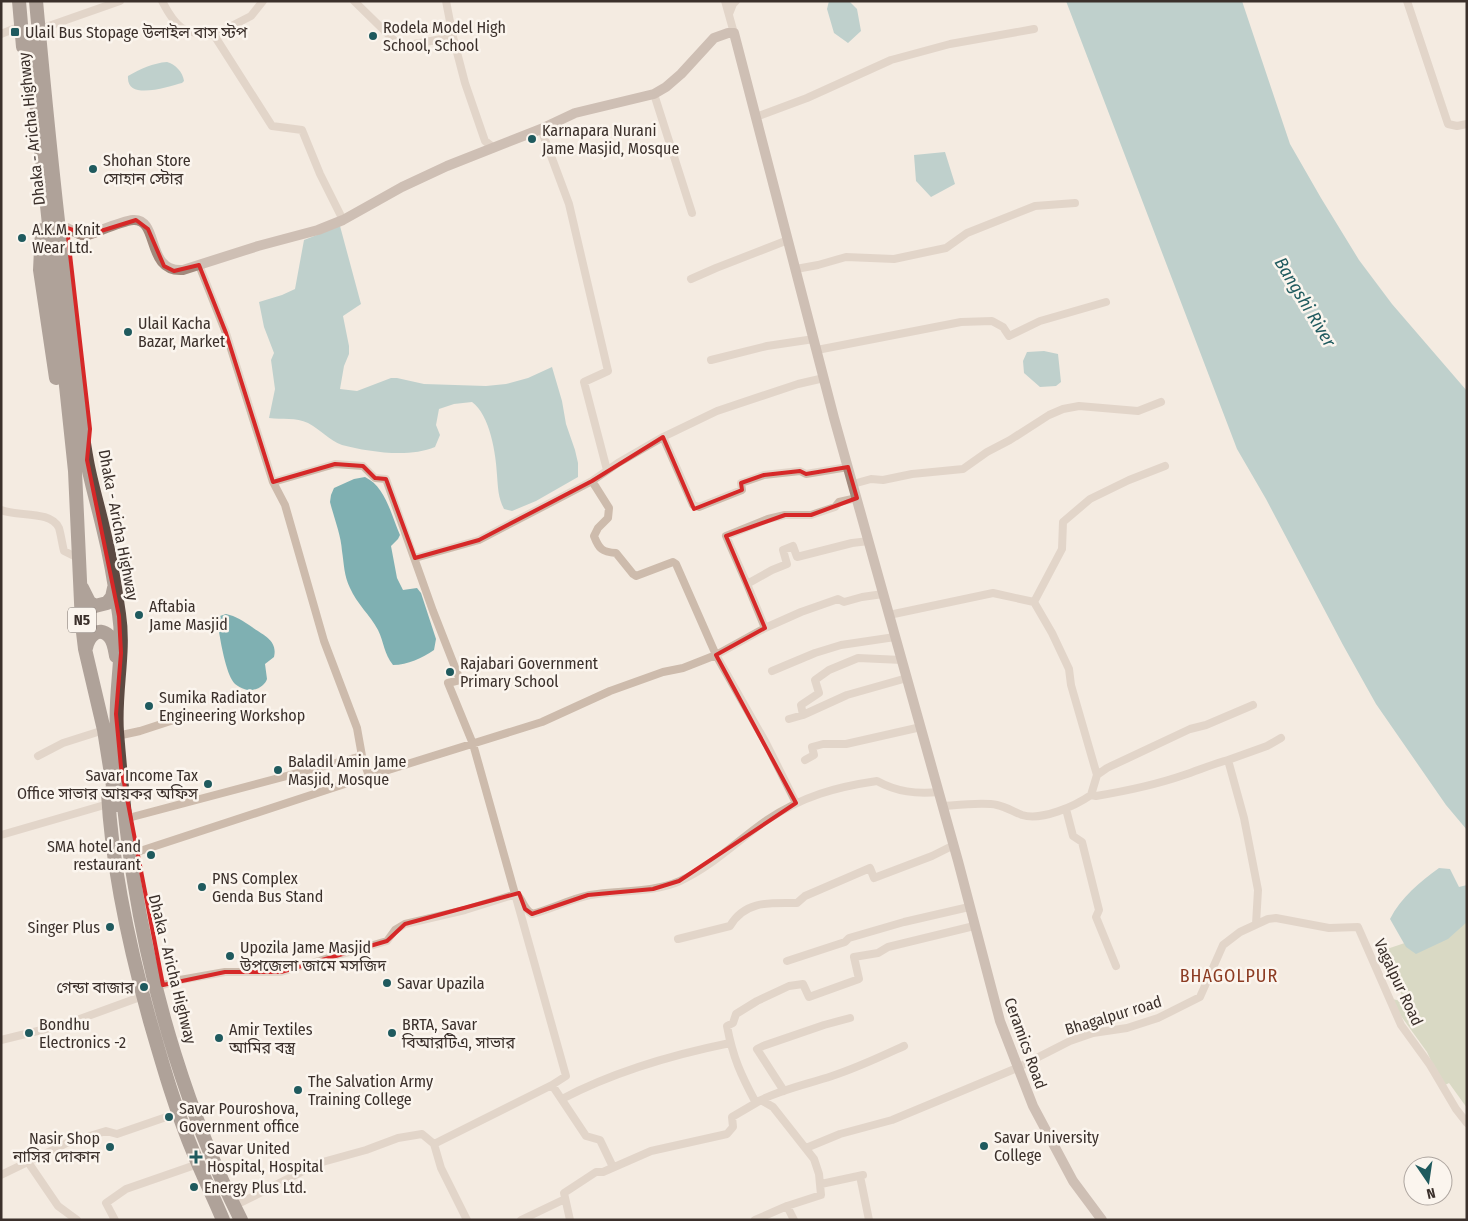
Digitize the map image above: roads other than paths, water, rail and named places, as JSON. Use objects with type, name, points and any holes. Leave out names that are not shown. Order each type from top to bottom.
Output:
[{"type":"highway","points":[[19,1],[42,234],[40,270],[66,447],[75,471]]},
{"type":"highway","name":"Dhaka - Aricha Highway","points":[[26,1],[75,471],[82,624],[86,649],[107,746],[128,889],[150,992],[183,1105],[233,1220]]},
{"type":"highway","name":"Dhaka - Aricha Highway","points":[[36,1],[64,279],[87,460],[104,530],[121,635],[116,714],[117,736],[134,880],[171,1041],[212,1156],[241,1220]]},
{"type":"highway","points":[[44,1],[90,430],[87,460]]},
{"type":"highway","points":[[80,582],[85,596],[95,606],[107,604],[112,597],[114,587]]},
{"type":"highway","points":[[86,649],[87,640],[90,636],[102,632],[108,635],[113,642],[118,677]]},
{"type":"highway","points":[[107,746],[108,804],[124,917],[143,996],[178,1113],[198,1164],[224,1220]]},
{"type":"highway","points":[[121,767],[127,781],[137,852],[163,985],[211,1136],[250,1220]]},
{"type":"street","points":[[46,27],[120,1]]},
{"type":"street","points":[[162,1],[172,21],[189,32],[214,35],[252,16],[263,1]]},
{"type":"street","points":[[354,1],[399,45],[403,46],[452,37]]},
{"type":"street","points":[[446,1],[452,37],[465,83],[485,142],[494,148]]},
{"type":"street","points":[[67,228],[81,235],[88,235],[136,220],[143,223],[148,229],[161,262],[164,266],[174,271],[183,270],[258,246],[318,230],[344,220],[411,183],[447,166],[541,129],[575,113],[654,94],[681,74],[714,38],[734,33],[725,1]]},
{"type":"street","points":[[729,14],[736,1]]},
{"type":"street","points":[[1407,1],[1448,124],[1457,126],[1467,124]]},
{"type":"street","points":[[1,34],[21,26]]},
{"type":"street","points":[[756,117],[816,94],[891,60],[950,44],[1034,29]]},
{"type":"street","name":"Ceramics Road","points":[[734,33],[824,378],[954,845],[1000,1021],[1033,1106],[1073,1181],[1102,1220]]},
{"type":"street","points":[[214,35],[272,126],[302,130],[320,174],[344,220]]},
{"type":"street","points":[[654,94],[692,214]]},
{"type":"street","points":[[541,129],[569,204],[608,371],[584,382],[607,470]]},
{"type":"street","points":[[796,269],[846,257],[894,259],[946,248],[967,233],[1035,206],[1075,203]]},
{"type":"street","points":[[691,279],[788,240]]},
{"type":"street","points":[[199,265],[226,333],[274,482],[285,505],[324,641],[357,728],[362,756],[369,776]]},
{"type":"street","points":[[817,350],[961,322],[992,321],[1003,327],[1009,336],[1040,321],[1106,302]]},
{"type":"street","points":[[711,360],[767,346],[814,339]]},
{"type":"street","points":[[415,558],[479,540],[592,481],[663,437],[717,411],[798,384],[824,378]]},
{"type":"street","points":[[853,484],[871,479],[884,480],[912,474],[963,469],[987,452],[1049,415],[1063,409],[1079,406],[1138,411],[1161,402]]},
{"type":"street","points":[[663,437],[693,505],[699,506],[742,490],[741,483],[764,475],[800,471],[806,474],[848,467]]},
{"type":"street","points":[[274,482],[334,464],[363,466],[375,478],[386,479],[432,611],[460,680],[448,683],[473,744],[566,1076],[552,1085],[434,1144]]},
{"type":"street","points":[[1034,602],[1062,548],[1063,522],[1090,500],[1129,480],[1165,466]]},
{"type":"street","points":[[592,481],[609,508],[608,518],[598,528],[594,536],[598,547],[604,552],[616,552],[636,576],[674,562],[676,564],[716,655],[766,743],[796,803]]},
{"type":"street","points":[[765,628],[726,536],[768,519],[785,515],[811,515],[835,506],[839,502],[857,498]]},
{"type":"street","points":[[1,510],[49,518],[58,527],[64,551],[78,558]]},
{"type":"street","points":[[747,584],[787,564],[782,550],[793,546],[796,557],[852,543],[869,541]]},
{"type":"street","points":[[889,615],[993,593],[1034,602],[1052,633],[1069,669],[1071,685],[1097,775],[1091,795]]},
{"type":"street","points":[[137,852],[542,722],[610,691],[716,655],[765,628],[829,602],[838,599],[844,602],[883,594]]},
{"type":"street","points":[[772,671],[808,655],[841,645],[896,637]]},
{"type":"street","points":[[803,716],[801,705],[819,693],[815,680],[829,670],[858,658],[902,660]]},
{"type":"street","points":[[790,719],[803,716],[847,695],[907,678]]},
{"type":"street","points":[[1097,775],[1107,768],[1190,729],[1206,725],[1253,704]]},
{"type":"street","points":[[117,736],[140,731],[186,716]]},
{"type":"street","points":[[805,760],[814,755],[812,747],[823,744],[846,744],[920,727]]},
{"type":"street","points":[[38,756],[63,743],[104,730]]},
{"type":"street","points":[[943,806],[996,804],[1033,817],[1066,809],[1079,804],[1091,795],[1142,787],[1228,760],[1267,746],[1281,738]]},
{"type":"street","points":[[132,817],[362,756]]},
{"type":"street","points":[[1228,760],[1244,818],[1258,890],[1256,924]]},
{"type":"street","points":[[516,894],[520,897],[525,909],[532,914],[588,896],[618,891],[653,889],[679,881],[712,863],[769,819],[796,803],[820,792],[878,781],[888,787],[904,792],[939,792]]},
{"type":"street","points":[[1,835],[108,804]]},
{"type":"street","points":[[1066,809],[1074,836],[1082,842],[1099,910],[1096,917],[1116,966]]},
{"type":"street","points":[[678,939],[730,926],[735,917],[744,910],[760,904],[797,903],[805,896],[870,868],[874,878],[932,856],[954,845]]},
{"type":"street","points":[[163,985],[226,972],[281,972],[387,941],[395,930],[406,924],[465,910],[516,894]]},
{"type":"street","points":[[787,960],[844,942],[849,938],[969,907]]},
{"type":"street","name":"Bhagalpur road","points":[[806,1148],[840,1134],[892,1120],[1017,1068],[1070,1041],[1093,1034],[1127,1028],[1158,1018],[1200,997],[1223,945],[1240,932],[1256,924],[1276,918],[1329,928],[1358,927]]},
{"type":"street","points":[[755,1220],[787,1206],[821,1195],[821,1184],[814,1159],[773,1106],[759,1101],[737,1066],[727,1026],[733,1023],[736,1014],[757,1000],[789,986],[803,984],[809,997],[859,980],[854,957],[878,953],[888,947],[974,924]]},
{"type":"street","name":"Vagalpur Road","points":[[1358,927],[1401,1025],[1430,1065],[1456,1109],[1467,1123]]},
{"type":"street","points":[[1,1040],[66,1024],[143,996]]},
{"type":"street","points":[[784,1091],[757,1050],[824,1025],[850,1018]]},
{"type":"street","points":[[562,1099],[589,1085],[630,1069],[690,1051],[730,1043]]},
{"type":"street","points":[[570,1220],[564,1193],[596,1172],[603,1172],[651,1150],[727,1134],[734,1126],[732,1117],[759,1101],[784,1091],[834,1076],[904,1046]]},
{"type":"street","points":[[552,1085],[586,1136],[600,1140],[613,1167]]},
{"type":"street","points":[[1,1175],[67,1143],[106,1131],[117,1134],[178,1113]]},
{"type":"street","points":[[242,1202],[319,1163],[366,1150],[398,1138],[422,1134],[434,1144],[441,1168],[467,1220]]},
{"type":"street","points":[[28,1162],[58,1206],[77,1220]]},
{"type":"street","points":[[115,1220],[106,1203],[126,1189],[198,1164]]},
{"type":"street","points":[[821,1184],[862,1176],[870,1220]]},
{"type":"street","points":[[521,1220],[565,1199]]},
{"type":"street","points":[[787,1206],[794,1220]]},
{"type":"water","points":[[829,1],[849,1],[857,9],[861,31],[848,43],[834,33],[827,9]]},
{"type":"water","name":"Bangshi River","points":[[1066,1],[1242,1],[1290,144],[1321,198],[1359,260],[1392,304],[1467,391],[1467,830],[1446,805],[1376,704],[1266,499],[1237,449]]},
{"type":"water","points":[[167,62],[176,67],[180,72],[184,81],[182,83],[149,90],[134,88],[129,84],[128,76],[147,67]]},
{"type":"water","points":[[945,152],[955,184],[931,197],[916,181],[914,155]]},
{"type":"water","points":[[340,226],[361,304],[343,316],[349,354],[344,366],[340,389],[357,391],[391,378],[424,384],[486,386],[506,384],[528,378],[552,367],[562,401],[566,424],[575,450],[578,463],[578,477],[536,501],[512,511],[504,509],[499,492],[495,457],[488,425],[472,402],[454,404],[439,409],[436,425],[440,435],[435,447],[401,453],[376,452],[353,448],[337,443],[303,421],[269,418],[275,389],[271,360],[274,353],[264,327],[259,302],[295,289],[304,240]]},
{"type":"water","points":[[1044,351],[1058,354],[1061,382],[1056,386],[1040,387],[1024,373],[1023,361],[1027,352]]},
{"type":"water","points":[[365,477],[378,487],[383,494],[400,535],[391,546],[397,578],[403,590],[417,588],[421,593],[436,639],[434,650],[404,664],[393,665],[390,661],[378,630],[356,599],[345,574],[340,539],[330,502],[331,495],[334,488],[354,479]]},
{"type":"water","points":[[226,614],[239,619],[261,633],[274,646],[274,657],[265,664],[267,679],[257,689],[246,690],[240,688],[229,675],[218,625],[220,616]]},
{"type":"water","points":[[1439,868],[1450,869],[1459,887],[1467,885],[1467,922],[1448,939],[1416,954],[1406,947],[1390,919],[1405,897]]},
{"type":"place","name":"Ulail Bus Stopage উলাইল বাস স্টপ","points":[[15,32]]},
{"type":"place","name":"Rodela Model High School, School","points":[[373,36]]},
{"type":"place","name":"Karnapara Nurani Jame Masjid, Mosque","points":[[532,139]]},
{"type":"place","name":"Shohan Store সোহান স্টোর","points":[[93,169]]},
{"type":"place","name":"A.K.M. Knit Wear Ltd.","points":[[22,238]]},
{"type":"place","name":"Ulail Kacha Bazar, Market","points":[[128,332]]},
{"type":"place","name":"Aftabia Jame Masjid","points":[[139,615]]},
{"type":"place","name":"Rajabari Government Primary School","points":[[450,672]]},
{"type":"place","name":"Sumika Radiator Engineering Workshop","points":[[149,706]]},
{"type":"place","name":"Baladil Amin Jame Masjid, Mosque","points":[[278,770]]},
{"type":"place","name":"Savar Income Tax Office সাভার আয়কর অফিস","points":[[208,784]]},
{"type":"place","name":"SMA hotel and restaurant","points":[[151,855]]},
{"type":"place","name":"PNS Complex Genda Bus Stand","points":[[202,887]]},
{"type":"place","name":"Singer Plus","points":[[110,927]]},
{"type":"place","name":"Upozila Jame Masjid উপজেলা জামে মসজিদ","points":[[230,956]]},
{"type":"place","name":"Savar Upazila","points":[[387,983]]},
{"type":"place","name":"গেন্ডা বাজার","points":[[144,987]]},
{"type":"place","name":"Bondhu Electronics -2","points":[[29,1033]]},
{"type":"place","name":"BRTA, Savar বিআরটিএ, সাভার","points":[[392,1033]]},
{"type":"place","name":"Amir Textiles আমির বস্ত্র","points":[[219,1038]]},
{"type":"place","name":"The Salvation Army Training College","points":[[298,1090]]},
{"type":"place","name":"Savar Pouroshova, Government office","points":[[169,1117]]},
{"type":"place","name":"Savar University College","points":[[984,1146]]},
{"type":"place","name":"Nasir Shop নাসির দোকান","points":[[110,1147]]},
{"type":"place","name":"Savar United Hospital, Hospital","points":[[196,1157]]},
{"type":"place","name":"Energy Plus Ltd.","points":[[194,1187]]},
{"type":"district","name":"BHAGOLPUR","points":[[1229,976]]}]
